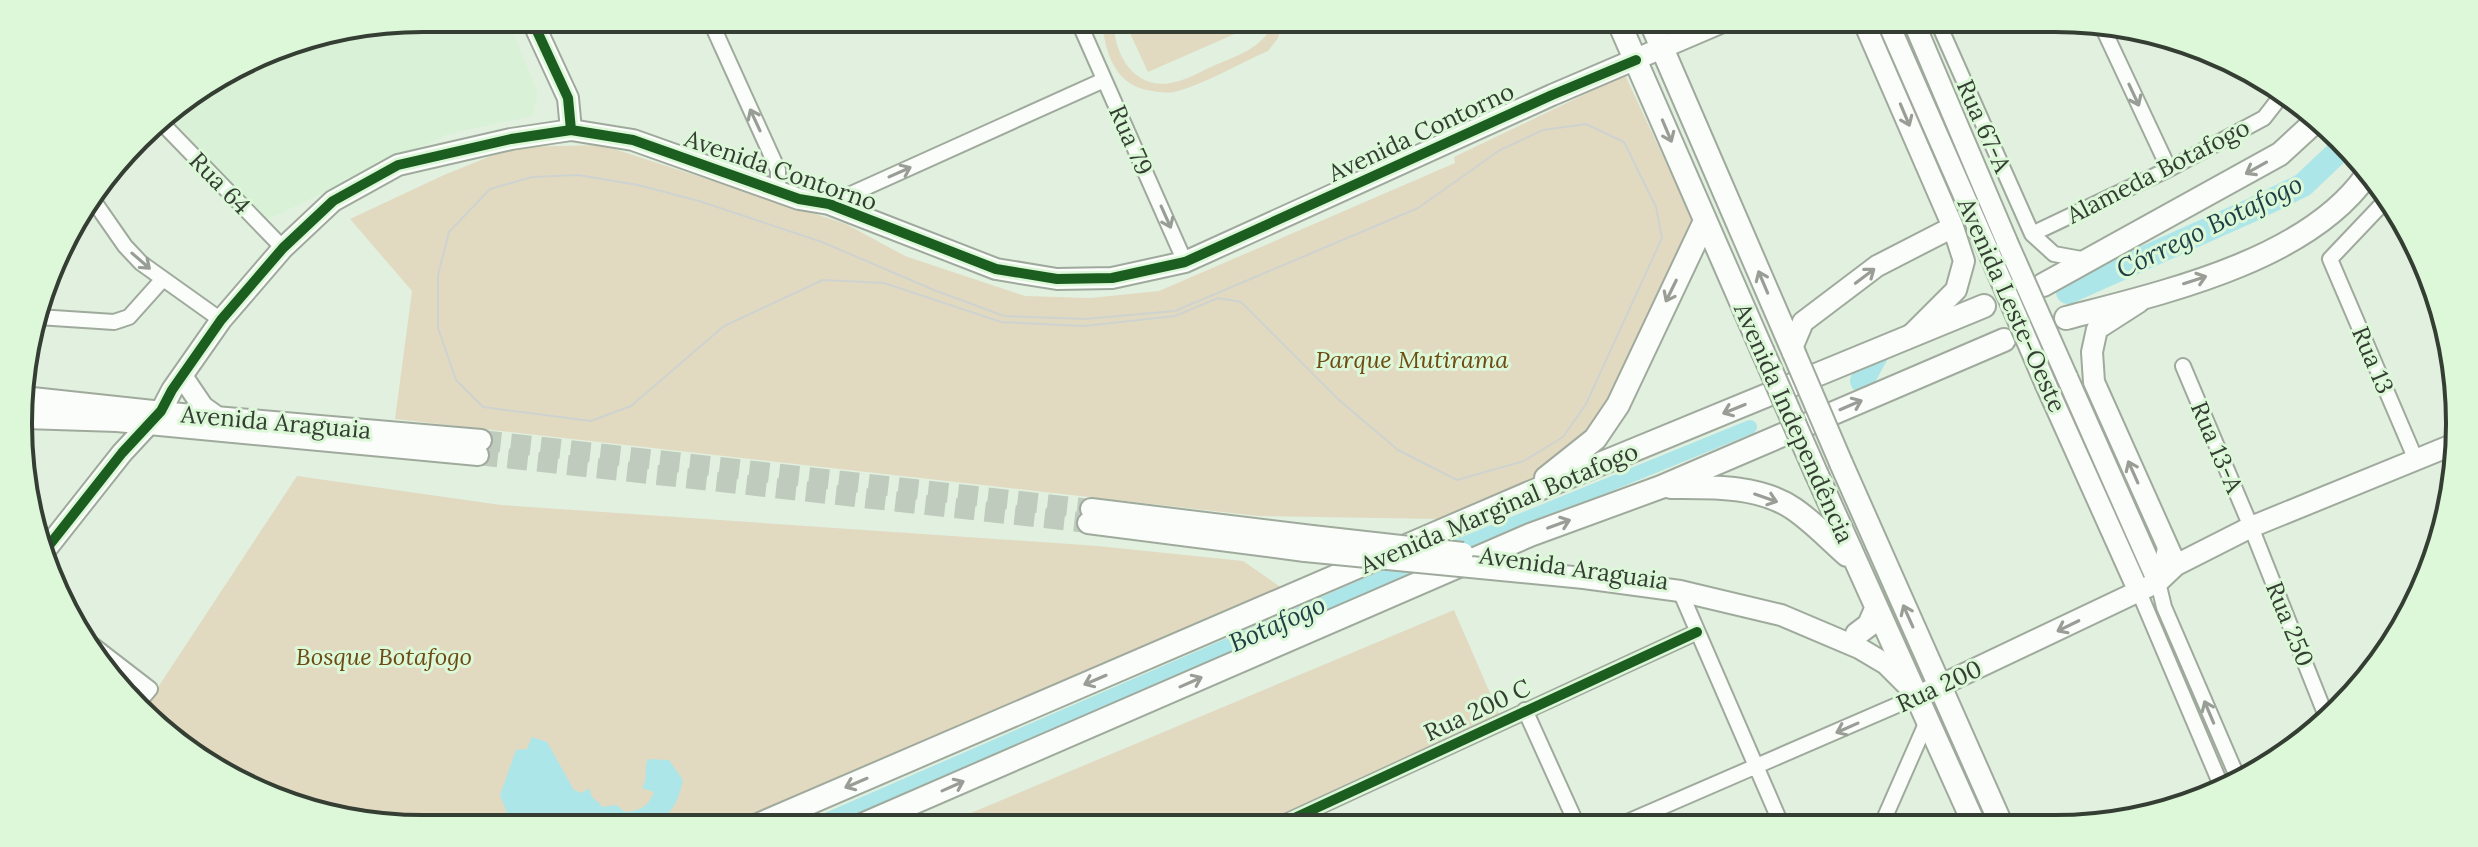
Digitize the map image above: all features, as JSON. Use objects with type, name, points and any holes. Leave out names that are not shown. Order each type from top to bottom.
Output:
[{"type":"main road","points":[[537,32],[568,98],[571,130]]},
{"type":"main road","name":"Avenida Independência","points":[[1623,32],[1876,609],[1970,815]]},
{"type":"main road","name":"Avenida Independência","points":[[1656,32],[1841,463],[1997,815]]},
{"type":"main road","name":"Avenida Contorno","points":[[51,543],[153,418],[221,320],[283,248],[333,201],[398,165],[511,139],[571,130],[633,140],[778,193],[829,204],[996,269],[1033,276],[1112,278],[1185,262],[1552,95],[1699,32]]},
{"type":"main road","points":[[1868,32],[1953,227],[1964,261],[1956,290],[1909,337]]},
{"type":"main road","points":[[1882,63],[1885,32]]},
{"type":"main road","name":"Avenida Leste-Oeste","points":[[1891,32],[2139,592]]},
{"type":"main road","name":"Avenida Leste-Oeste","points":[[1918,32],[2158,582]]},
{"type":"main road","points":[[2043,285],[2280,154],[2310,127]]},
{"type":"main road","points":[[2066,318],[2151,294],[2270,253],[2329,214],[2363,182]]},
{"type":"main road","points":[[1527,494],[1595,439],[1618,405],[1705,221]]},
{"type":"main road","points":[[1793,351],[1803,322],[1877,266],[1953,227]]},
{"type":"main road","points":[[2151,294],[2097,329],[2092,352],[2094,382],[2176,565]]},
{"type":"main road","name":"Avenida Marginal Botafogo","points":[[781,815],[1527,494],[1984,306]]},
{"type":"main road","name":"Avenida Marginal Botafogo","points":[[885,815],[1530,535],[1661,487],[2004,340]]},
{"type":"main road","points":[[182,376],[203,407],[217,417]]},
{"type":"main road","name":"Avenida Araguaia","points":[[32,418],[102,422],[153,418],[217,417],[480,448],[153,418],[33,399]]},
{"type":"main road","points":[[102,422],[122,453]]},
{"type":"main road","name":"Rua 200","points":[[1918,696],[2139,592],[2158,582],[2176,565],[2251,527],[2445,448]]},
{"type":"main road","points":[[1661,487],[1726,487],[1792,507],[1856,563]]},
{"type":"main road","name":"Avenida Araguaia","points":[[1089,516],[1308,544],[1585,572],[1726,590],[1777,604],[1857,634],[1941,687]]},
{"type":"main road","name":"Avenida Araguaia","points":[[1585,572],[1781,615],[1859,648],[1886,664],[1918,696]]},
{"type":"main road","points":[[1857,634],[1869,625],[1876,609]]},
{"type":"street","points":[[715,32],[778,170],[778,193]]},
{"type":"street","name":"Rua 79","points":[[1083,32],[1185,262]]},
{"type":"street","name":"Rua 67-A","points":[[1942,32],[2032,234]]},
{"type":"street","points":[[2106,35],[2169,169]]},
{"type":"street","points":[[829,204],[1104,80]]},
{"type":"street","name":"Alameda Botafogo","points":[[2032,234],[2169,169],[2264,118],[2275,100]]},
{"type":"street","name":"Rua 64","points":[[166,128],[283,248]]},
{"type":"street","name":"Rua 13","points":[[2380,206],[2330,259],[2416,460]]},
{"type":"street","points":[[98,207],[125,246],[163,279],[221,320]]},
{"type":"street","points":[[2032,234],[2054,254],[2088,261]]},
{"type":"street","points":[[46,318],[121,320],[129,317],[163,279]]},
{"type":"street","name":"Rua 13-A","points":[[2183,366],[2251,527]]},
{"type":"street","name":"Rua 250","points":[[2251,527],[2323,708]]},
{"type":"street","points":[[2166,543],[2158,582],[2164,607],[2235,771]]},
{"type":"street","points":[[1680,591],[1777,815]]},
{"type":"street","points":[[2139,592],[2218,779]]},
{"type":"street","name":"Rua 200 C","points":[[1301,815],[1697,632]]},
{"type":"street","points":[[111,659],[150,689],[144,697]]},
{"type":"street","name":"Rua 200","points":[[1644,815],[1918,696]]},
{"type":"street","points":[[1525,710],[1573,815]]},
{"type":"street","points":[[1886,815],[1928,718]]},
{"type":"shaded area","points":[[513,32],[538,93],[532,116],[448,134],[266,220],[175,121],[250,72],[322,45],[398,33]]},
{"type":"green space","points":[[1104,32],[1114,32],[1128,67],[1137,76],[1161,84],[1185,79],[1242,53],[1259,43],[1268,32],[1280,32],[1268,51],[1200,83],[1166,93],[1147,90],[1126,80],[1112,63]]},
{"type":"green space","points":[[1129,32],[1239,32],[1148,72]]},
{"type":"green space","name":"Parque Mutirama","points":[[1625,75],[1697,229],[1595,439],[1527,494],[1439,519],[1258,516],[395,419],[412,291],[350,219],[513,147],[602,145],[846,224],[905,256],[1025,296],[1090,298],[1159,291],[1455,163],[1454,157]]},
{"type":"green space","name":"Bosque Botafogo","points":[[297,476],[501,505],[1098,546],[1243,561],[1295,597],[796,815],[424,815],[372,812],[322,802],[250,775],[185,734],[149,702]]},
{"type":"green space","points":[[1454,610],[1500,716],[1282,815],[966,815]]},
{"type":"water","points":[[532,737],[547,742],[574,790],[582,793],[589,788],[592,797],[603,807],[616,805],[625,812],[640,809],[654,792],[642,788],[648,759],[669,760],[683,780],[678,797],[666,815],[508,815],[500,795],[516,750],[527,749]]},
{"type":"waterway","name":"Córrego Botafogo","points":[[2068,292],[2303,185],[2337,153]]},
{"type":"waterway","points":[[1862,381],[1879,350]]},
{"type":"waterway","name":"Botafogo","points":[[1451,549],[1750,427]]},
{"type":"waterway","name":"Botafogo","points":[[838,815],[1417,563]]},
{"type":"tunnel","points":[[481,440],[1091,509]]},
{"type":"tunnel","points":[[478,455],[1088,523]]},
{"type":"tram line","points":[[1586,124],[1624,142],[1656,207],[1662,238],[1586,404],[1563,437],[1524,461],[1457,480],[1398,450],[1339,400],[1241,302],[1218,298],[1175,316],[1084,326],[1001,322],[884,283],[823,280],[724,326],[631,406],[591,421],[483,407],[456,380],[438,328],[438,275],[449,232],[490,189],[532,177],[578,175],[638,185],[699,201],[822,242],[1004,316],[1085,319],[1175,311],[1418,208],[1500,150],[1543,130],[1586,124]]},
{"type":"cycle path","points":[[537,32],[568,98],[571,130]]},
{"type":"cycle path","points":[[51,543],[122,453],[161,411],[221,320],[283,248],[333,201],[398,165],[511,139],[571,130],[633,140],[799,199],[829,204],[996,269],[1057,279],[1112,278],[1185,262],[1636,60]]},
{"type":"cycle path","points":[[1301,815],[1697,632]]}]
